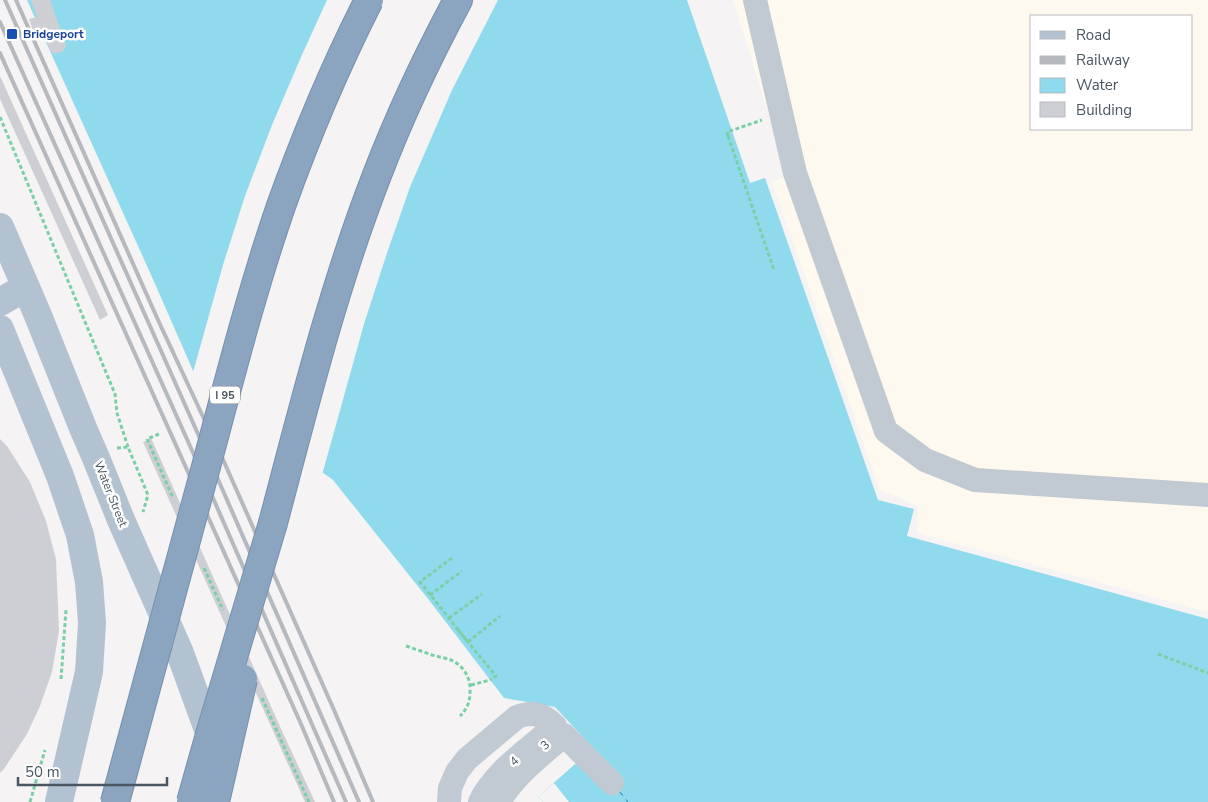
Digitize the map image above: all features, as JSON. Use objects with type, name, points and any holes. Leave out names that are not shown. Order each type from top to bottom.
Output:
[{"type":"highway","name":"I 95","points":[[115,802],[259,276],[280,208],[335,72],[369,0]]},
{"type":"highway","points":[[191,802],[330,314],[365,208],[377,174],[409,100],[458,0]]},
{"type":"highway","points":[[215,802],[242,685],[272,523]]},
{"type":"main road","name":"Water Street","points":[[0,227],[121,520],[180,653],[219,761],[227,802]]},
{"type":"main road","points":[[0,302],[26,287]]},
{"type":"main road","points":[[0,329],[60,476],[80,534],[89,582],[92,623],[89,672],[59,802]]},
{"type":"lane","points":[[755,0],[795,173],[886,431],[925,460],[975,480],[1208,495]]},
{"type":"lane","points":[[449,802],[450,788],[456,772],[467,759],[517,717],[524,714],[541,715],[548,719],[612,784]]},
{"type":"lane","points":[[499,802],[512,792],[560,730]]},
{"type":"lane","name":"4","points":[[480,802],[496,777],[560,730]]},
{"type":"lane","name":"3","points":[[490,802],[499,786],[560,730]]},
{"type":"path","points":[[774,270],[727,132],[782,114]]},
{"type":"path","points":[[0,117],[115,394],[118,413],[128,447],[148,495],[143,512],[135,515]]},
{"type":"path","points":[[728,136],[743,179]]},
{"type":"path","points":[[113,449],[128,447]]},
{"type":"path","points":[[452,558],[420,582],[496,676],[490,680],[471,685]]},
{"type":"path","points":[[430,595],[462,571]]},
{"type":"path","points":[[449,618],[482,594]]},
{"type":"path","points":[[61,684],[66,606]]},
{"type":"path","points":[[458,630],[468,642],[500,616]]},
{"type":"path","points":[[406,646],[450,660],[461,666],[468,675],[471,685],[468,705],[460,716]]},
{"type":"path","points":[[1158,654],[1208,673]]},
{"type":"path","points":[[30,802],[45,748]]},
{"type":"shaded area","points":[[733,0],[1208,0],[1208,612],[917,533],[918,506],[880,490],[772,182],[788,176]]},
{"type":"water","points":[[27,0],[687,0],[750,183],[765,178],[878,500],[914,509],[907,536],[1208,619],[1208,802],[543,802],[538,797],[593,748],[555,707],[504,698],[333,480],[198,382]]},
{"type":"pier","points":[[327,0],[498,0],[452,90],[410,187],[364,324],[322,475],[196,384],[192,376],[223,265],[245,196],[272,125]]},
{"type":"pier","points":[[554,783],[569,802],[543,802],[538,797]]},
{"type":"building","points":[[31,0],[50,0],[66,45],[64,51],[55,54],[50,51],[44,33],[35,36],[29,19],[37,17]]},
{"type":"building","points":[[0,76],[108,315],[100,320],[0,99]]},
{"type":"building","points":[[151,438],[315,802],[305,802],[143,442]]},
{"type":"building","points":[[0,439],[7,446],[30,482],[46,521],[56,559],[59,631],[52,672],[40,706],[27,734],[0,773]]},
{"type":"ferry route","points":[[619,791],[628,802]]},
{"type":"railway","points":[[5,0],[359,802]]},
{"type":"railway","points":[[16,0],[158,320],[225,464],[373,802]]},
{"type":"railway","points":[[0,22],[199,466],[346,802]]},
{"type":"railway","points":[[0,53],[301,724],[334,802]]},
{"type":"place","name":"Bridgeport","points":[[12,34]]}]
